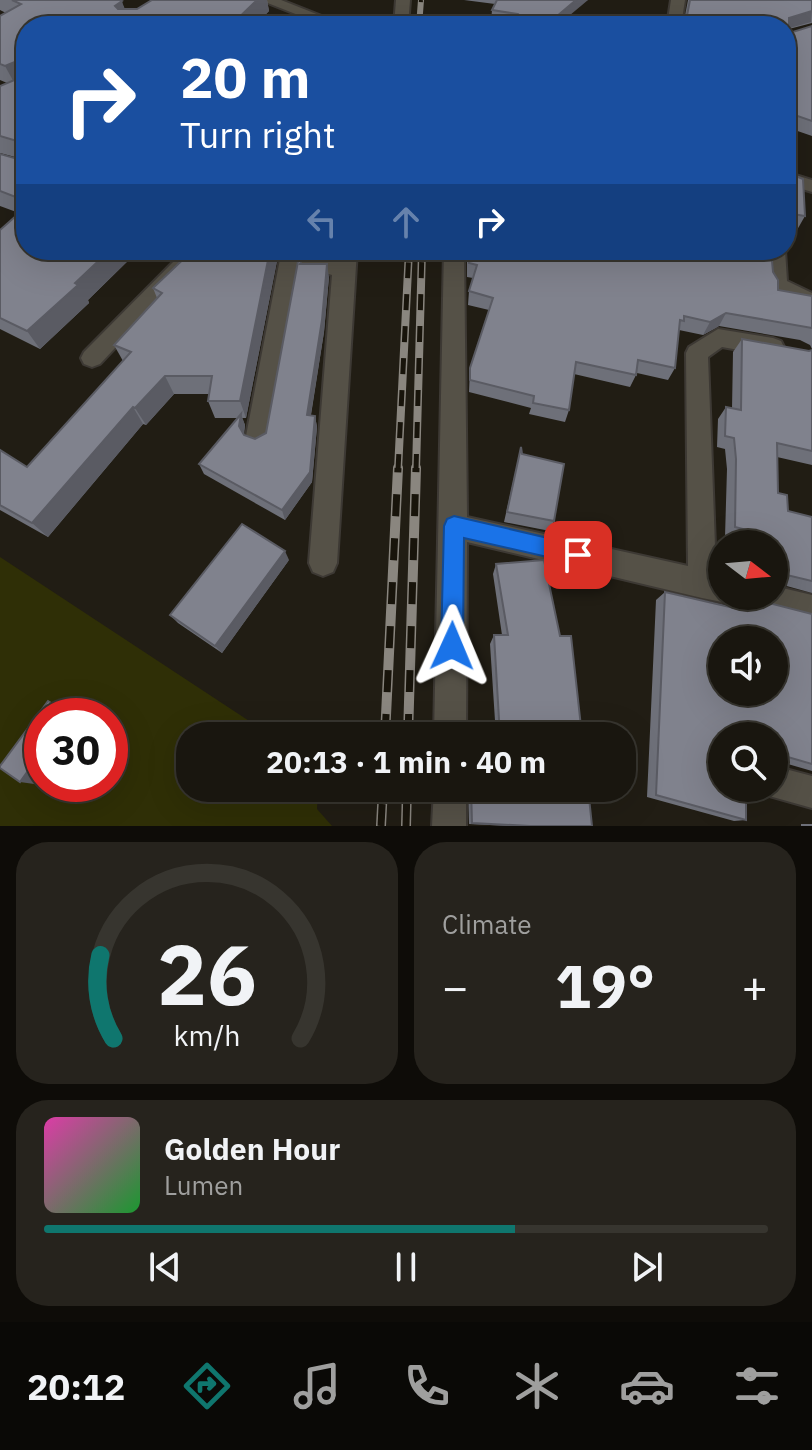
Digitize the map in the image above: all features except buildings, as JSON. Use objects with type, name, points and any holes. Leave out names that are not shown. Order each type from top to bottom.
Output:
[{"type":"street","points":[[267,0],[312,16]]},
{"type":"street","points":[[92,358],[187,260]]},
{"type":"street","points":[[258,436],[282,260]]},
{"type":"street","points":[[323,563],[345,260]]},
{"type":"street","points":[[450,722],[454,260]]},
{"type":"street","points":[[776,260],[777,285],[812,302]]},
{"type":"street","points":[[708,530],[697,353],[718,338],[799,352]]},
{"type":"street","points":[[454,526],[708,585]]},
{"type":"street","points":[[788,604],[812,609]]},
{"type":"street","points":[[788,786],[812,792]]},
{"type":"street","points":[[449,826],[450,802]]},
{"type":"shaded area","points":[[0,557],[251,722],[176,722],[176,802],[317,802],[317,809],[332,826],[0,826]]},
{"type":"railway","points":[[420,16],[421,0]]},
{"type":"railway","points":[[398,470],[408,260]]},
{"type":"railway","points":[[416,470],[422,260]]},
{"type":"railway","points":[[386,722],[398,468]]},
{"type":"railway","points":[[408,722],[416,468]]},
{"type":"railway","points":[[381,826],[382,802]]},
{"type":"railway","points":[[406,826],[407,802]]},
{"type":"route","points":[[452,646],[454,526],[578,555]]}]
